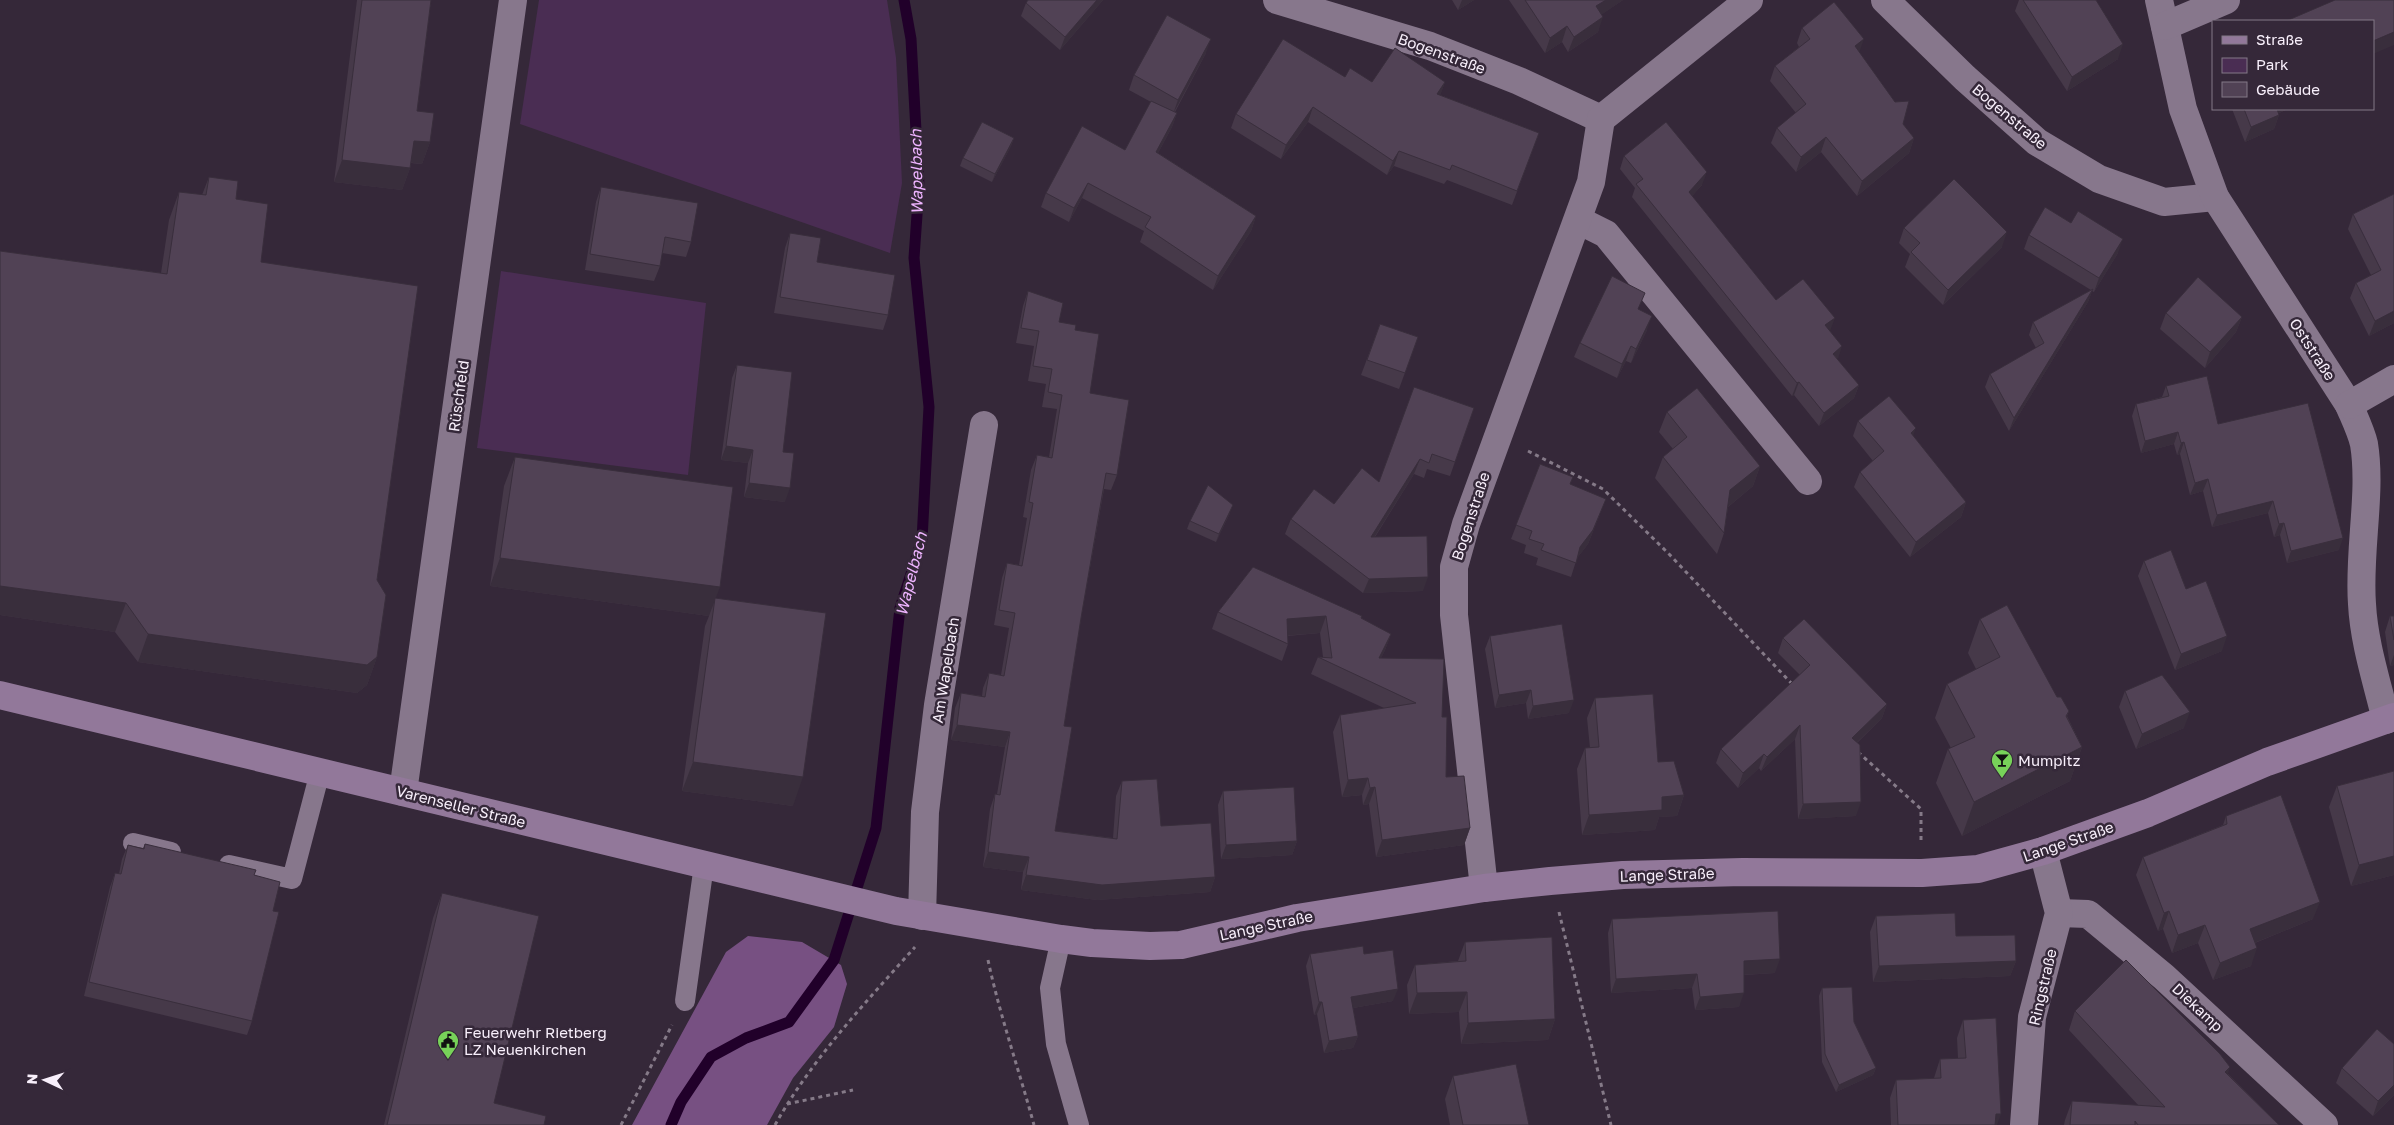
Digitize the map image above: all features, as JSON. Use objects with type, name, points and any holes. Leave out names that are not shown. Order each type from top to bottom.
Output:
[{"type":"main road","name":"Varenseller Straße","points":[[0,695],[909,913]]},
{"type":"main road","name":"Lange Straße","points":[[909,913],[1092,943],[1181,945],[1297,918],[1484,888],[1550,881],[1623,875],[1743,872],[1922,873],[1978,869],[2043,851],[2148,813],[2268,762],[2390,718]]},
{"type":"street","name":"Rüschfeld","points":[[403,792],[513,0]]},
{"type":"street","name":"Bogenstraße","points":[[1277,0],[1430,46],[1519,81],[1601,119],[1592,182],[1497,435],[1466,524],[1454,567],[1454,615],[1484,888]]},
{"type":"street","points":[[1601,119],[1749,0]]},
{"type":"street","name":"Bogenstraße","points":[[1885,0],[1965,78],[2044,146],[2099,179],[2164,202],[2215,197]]},
{"type":"street","points":[[2162,13],[2226,0]]},
{"type":"street","name":"Oststraße","points":[[2162,13],[2183,109],[2215,197],[2349,405],[2363,442],[2367,470],[2362,536],[2362,604],[2368,647],[2390,718]]},
{"type":"street","points":[[1578,220],[1606,234],[1808,481]]},
{"type":"street","points":[[2349,405],[2394,379]]},
{"type":"street","name":"Am Wapelbach","points":[[909,913],[926,812],[938,705],[984,425]]},
{"type":"street","name":"Ringstraße","points":[[2024,1125],[2032,1017],[2059,913],[2043,851]]},
{"type":"street","name":"Diekamp","points":[[2059,913],[2088,914],[2164,977],[2324,1125]]},
{"type":"lane","points":[[133,843],[292,879],[320,772]]},
{"type":"lane","points":[[685,1001],[704,865]]},
{"type":"lane","points":[[1061,939],[1050,988],[1056,1044],[1079,1125]]},
{"type":"path","points":[[1497,435],[1603,489],[1669,554],[1795,687]]},
{"type":"path","points":[[1854,748],[1921,809],[1922,873]]},
{"type":"path","points":[[1550,881],[1611,1125]]},
{"type":"path","points":[[775,1125],[787,1104],[850,1020],[920,941],[909,913]]},
{"type":"path","points":[[988,956],[998,1003],[1034,1125]]},
{"type":"path","points":[[621,1125],[685,1001]]},
{"type":"path","points":[[787,1104],[853,1090]]},
{"type":"green space","points":[[539,0],[887,0],[896,58],[902,183],[890,253],[520,124]]},
{"type":"green space","points":[[501,271],[706,303],[688,475],[477,448]]},
{"type":"shaded area","points":[[748,936],[802,942],[841,965],[847,984],[834,1027],[793,1078],[767,1125],[632,1125],[726,952]]},
{"type":"building","points":[[362,0],[431,0],[417,111],[434,113],[430,142],[414,141],[410,168],[342,160]]},
{"type":"building","points":[[1028,0],[1097,0],[1065,37],[1026,3]]},
{"type":"building","points":[[1525,0],[1606,0],[1596,6],[1603,17],[1574,37],[1567,26],[1550,38]]},
{"type":"building","points":[[2023,0],[2096,0],[2123,44],[2072,77]]},
{"type":"building","points":[[2335,0],[2394,0],[2394,32],[2374,41],[2374,20],[2288,20]]},
{"type":"building","points":[[1834,2],[1864,39],[1855,46],[1895,102],[1909,101],[1903,124],[1914,138],[1862,181],[1826,137],[1801,157],[1777,128],[1806,104],[1775,66],[1810,39],[1802,28]]},
{"type":"building","points":[[1167,15],[1211,39],[1178,100],[1134,75]]},
{"type":"building","points":[[1283,39],[1345,77],[1350,68],[1372,82],[1395,48],[1445,82],[1437,94],[1539,133],[1517,191],[1452,165],[1450,170],[1399,151],[1393,161],[1313,107],[1286,145],[1236,114]]},
{"type":"building","points":[[1151,101],[1177,113],[1156,152],[1256,216],[1218,276],[1145,227],[1151,217],[1088,183],[1074,208],[1046,193],[1082,126],[1125,150]]},
{"type":"building","points":[[2244,110],[2277,110],[2279,115],[2251,127]]},
{"type":"building","points":[[982,122],[1014,138],[995,174],[963,158]]},
{"type":"building","points":[[1666,122],[1707,172],[1689,192],[1776,300],[1803,279],[1835,318],[1825,325],[1842,346],[1833,354],[1859,385],[1824,413],[1799,382],[1797,383],[1636,184],[1643,179],[1624,156]]},
{"type":"building","points":[[209,177],[238,181],[236,199],[268,204],[261,262],[418,286],[377,580],[386,595],[377,657],[367,665],[148,634],[126,603],[0,586],[0,251],[167,274],[179,192],[206,195]]},
{"type":"building","points":[[1954,179],[2007,232],[1948,290],[1911,252],[1920,243],[1904,228]]},
{"type":"building","points":[[601,187],[698,203],[691,242],[665,237],[660,266],[590,254]]},
{"type":"building","points":[[2394,194],[2394,311],[2375,321],[2356,283],[2381,270],[2353,214]]},
{"type":"building","points":[[2045,207],[2071,223],[2078,211],[2123,239],[2099,278],[2029,235]]},
{"type":"building","points":[[790,233],[821,238],[817,262],[895,275],[888,315],[780,297]]},
{"type":"building","points":[[1612,276],[1645,293],[1638,309],[1652,316],[1636,349],[1631,346],[1622,364],[1580,343]]},
{"type":"building","points":[[2198,277],[2242,317],[2210,352],[2166,313]]},
{"type":"building","points":[[2093,289],[2014,418],[1990,374],[2044,343],[2033,322]]},
{"type":"building","points":[[1028,291],[1063,303],[1059,322],[1076,325],[1075,330],[1099,334],[1090,393],[1129,400],[1117,475],[1106,473],[1081,618],[1064,726],[1072,727],[1055,831],[1117,839],[1122,781],[1157,779],[1161,826],[1211,823],[1215,877],[1102,885],[1026,875],[1029,857],[988,852],[995,794],[1000,795],[1010,732],[957,725],[961,693],[985,697],[989,673],[1004,676],[1015,613],[999,610],[1007,563],[1022,566],[1033,503],[1029,502],[1037,455],[1052,458],[1062,395],[1048,392],[1052,369],[1033,366],[1039,331],[1021,328]]},
{"type":"building","points":[[1380,324],[1418,337],[1405,373],[1367,360]]},
{"type":"building","points":[[737,365],[792,372],[783,452],[794,453],[790,488],[749,483],[753,450],[726,446]]},
{"type":"building","points":[[2207,376],[2218,424],[2308,403],[2343,538],[2291,551],[2284,523],[2279,524],[2273,501],[2217,515],[2208,479],[2195,483],[2184,442],[2181,443],[2178,432],[2145,441],[2136,404],[2169,396],[2166,386]]},
{"type":"building","points":[[1414,387],[1474,408],[1455,462],[1432,454],[1429,463],[1420,459],[1371,537],[1427,536],[1428,577],[1369,579],[1291,519],[1314,489],[1334,504],[1362,468],[1379,482]]},
{"type":"building","points":[[1697,388],[1760,466],[1730,490],[1724,533],[1663,457],[1687,437],[1667,412]]},
{"type":"building","points":[[1889,396],[1916,428],[1911,433],[1966,502],[1916,542],[1860,472],[1884,451],[1858,421]]},
{"type":"building","points":[[515,457],[733,487],[720,587],[500,558]]},
{"type":"building","points":[[1540,464],[1573,477],[1570,484],[1606,499],[1593,530],[1580,547],[1576,563],[1541,550],[1544,544],[1529,539],[1532,531],[1516,525]]},
{"type":"building","points":[[1208,485],[1233,505],[1219,534],[1190,521]]},
{"type":"building","points":[[2171,550],[2186,589],[2206,581],[2227,636],[2181,654],[2144,561]]},
{"type":"building","points":[[1253,567],[1362,616],[1361,618],[1391,634],[1379,658],[1444,659],[1442,717],[1447,717],[1446,777],[1464,776],[1470,828],[1382,840],[1375,787],[1370,788],[1368,778],[1348,780],[1340,715],[1416,703],[1318,657],[1332,658],[1326,616],[1287,619],[1288,644],[1218,612]]},
{"type":"building","points":[[715,598],[826,613],[803,777],[693,762]]},
{"type":"building","points":[[2007,605],[2057,697],[2061,697],[2069,711],[2066,716],[2082,747],[1974,802],[1948,749],[1975,737],[1947,684],[2000,657],[1980,619]]},
{"type":"building","points":[[2390,616],[2394,616],[2394,640]]},
{"type":"building","points":[[1804,619],[1887,704],[1852,738],[1860,745],[1861,802],[1803,804],[1800,725],[1767,757],[1764,754],[1743,773],[1721,749],[1810,665],[1783,638]]},
{"type":"building","points":[[1562,624],[1574,700],[1533,706],[1531,690],[1499,695],[1490,636]]},
{"type":"building","points":[[2162,675],[2190,712],[2142,734],[2125,691]]},
{"type":"building","points":[[1653,694],[1658,762],[1674,761],[1684,795],[1662,797],[1662,810],[1589,815],[1585,748],[1599,747],[1595,698]]},
{"type":"building","points":[[2394,771],[2394,856],[2359,865],[2337,786]]},
{"type":"building","points":[[1294,787],[1297,841],[1226,845],[1223,791]]},
{"type":"building","points":[[2281,795],[2320,902],[2250,929],[2257,948],[2220,963],[2205,925],[2178,935],[2169,911],[2164,913],[2143,857],[2227,824],[2226,816]]},
{"type":"building","points":[[145,844],[256,870],[254,875],[280,882],[273,911],[279,912],[252,1021],[89,982],[115,873],[121,874],[128,845],[144,849]]},
{"type":"building","points":[[442,893],[539,916],[494,1103],[546,1116],[544,1125],[387,1125]]},
{"type":"building","points":[[1778,911],[1780,959],[1744,961],[1744,993],[1700,997],[1697,974],[1616,979],[1612,919]]},
{"type":"building","points":[[1955,913],[1956,936],[2015,935],[2016,961],[1879,966],[1876,916]]},
{"type":"building","points":[[1552,937],[1555,1019],[1468,1023],[1467,992],[1417,993],[1415,965],[1466,961],[1465,942]]},
{"type":"building","points":[[1363,946],[1364,954],[1393,950],[1398,989],[1351,997],[1358,1036],[1329,1041],[1310,954]]},
{"type":"building","points":[[2126,960],[2220,1054],[2230,1067],[2225,1072],[2279,1125],[2138,1125],[2135,1121],[2135,1125],[2070,1125],[2072,1101],[2165,1107],[2075,1011]]},
{"type":"building","points":[[1852,987],[1854,1022],[1876,1068],[1839,1085],[1825,1054],[1822,988]]},
{"type":"building","points":[[1996,1018],[2001,1114],[1996,1114],[1995,1125],[1898,1125],[1896,1080],[1941,1078],[1940,1059],[1966,1058],[1963,1020]]},
{"type":"building","points":[[2377,1029],[2394,1044],[2394,1085],[2378,1101],[2342,1068]]},
{"type":"building","points":[[1516,1064],[1529,1125],[1463,1125],[1453,1076]]},
{"type":"waterway","name":"Wapelbach","points":[[671,1125],[681,1102],[711,1057],[746,1038],[789,1022],[834,960],[876,828],[900,608],[922,540],[929,407],[914,258],[919,186],[911,39],[904,0]]},
{"type":"place","name":"Mumpitz","points":[[2002,779]]},
{"type":"place","name":"Feuerwehr Rietberg LZ Neuenkirchen","points":[[448,1060]]}]
